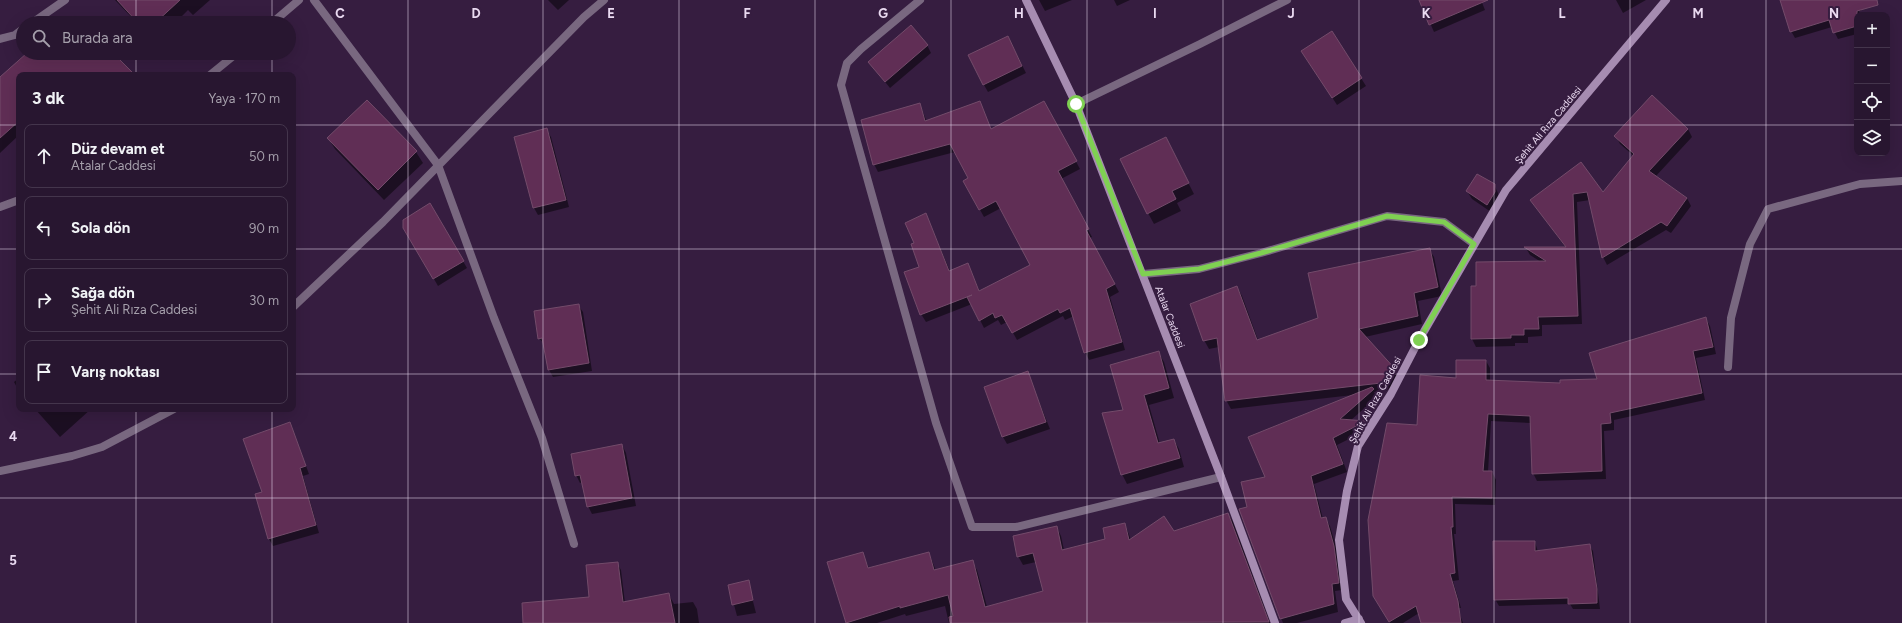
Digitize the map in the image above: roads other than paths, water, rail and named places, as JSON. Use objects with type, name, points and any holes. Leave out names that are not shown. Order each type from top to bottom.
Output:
[{"type":"street","points":[[42,16],[64,0]]},
{"type":"street","points":[[281,16],[300,0]]},
{"type":"street","points":[[314,0],[438,166],[494,318],[542,438],[574,544]]},
{"type":"street","points":[[296,304],[383,222],[584,17],[604,0]]},
{"type":"street","points":[[920,0],[861,49],[847,63],[841,85],[936,423],[972,527],[1016,527],[1221,476]]},
{"type":"street","name":"Atalar Caddesi","points":[[1026,0],[1076,104],[1221,476],[1275,623]]},
{"type":"street","points":[[1076,104],[1287,0]]},
{"type":"street","name":"Şehit Ali Rıza Caddesi","points":[[1360,621],[1346,599],[1339,540],[1346,491],[1358,446],[1391,394],[1419,340],[1506,190],[1666,0]]},
{"type":"street","points":[[0,39],[16,34]]},
{"type":"street","points":[[214,72],[228,60]]},
{"type":"street","points":[[1728,367],[1733,310],[1750,244],[1768,209],[1860,184],[1902,180]]},
{"type":"street","points":[[0,207],[16,201]]},
{"type":"street","points":[[1143,274],[1199,269],[1261,253],[1387,216],[1444,222],[1474,244]]},
{"type":"street","points":[[0,471],[72,456],[102,447],[168,412]]},
{"type":"street","points":[[1345,623],[1360,621]]}]
